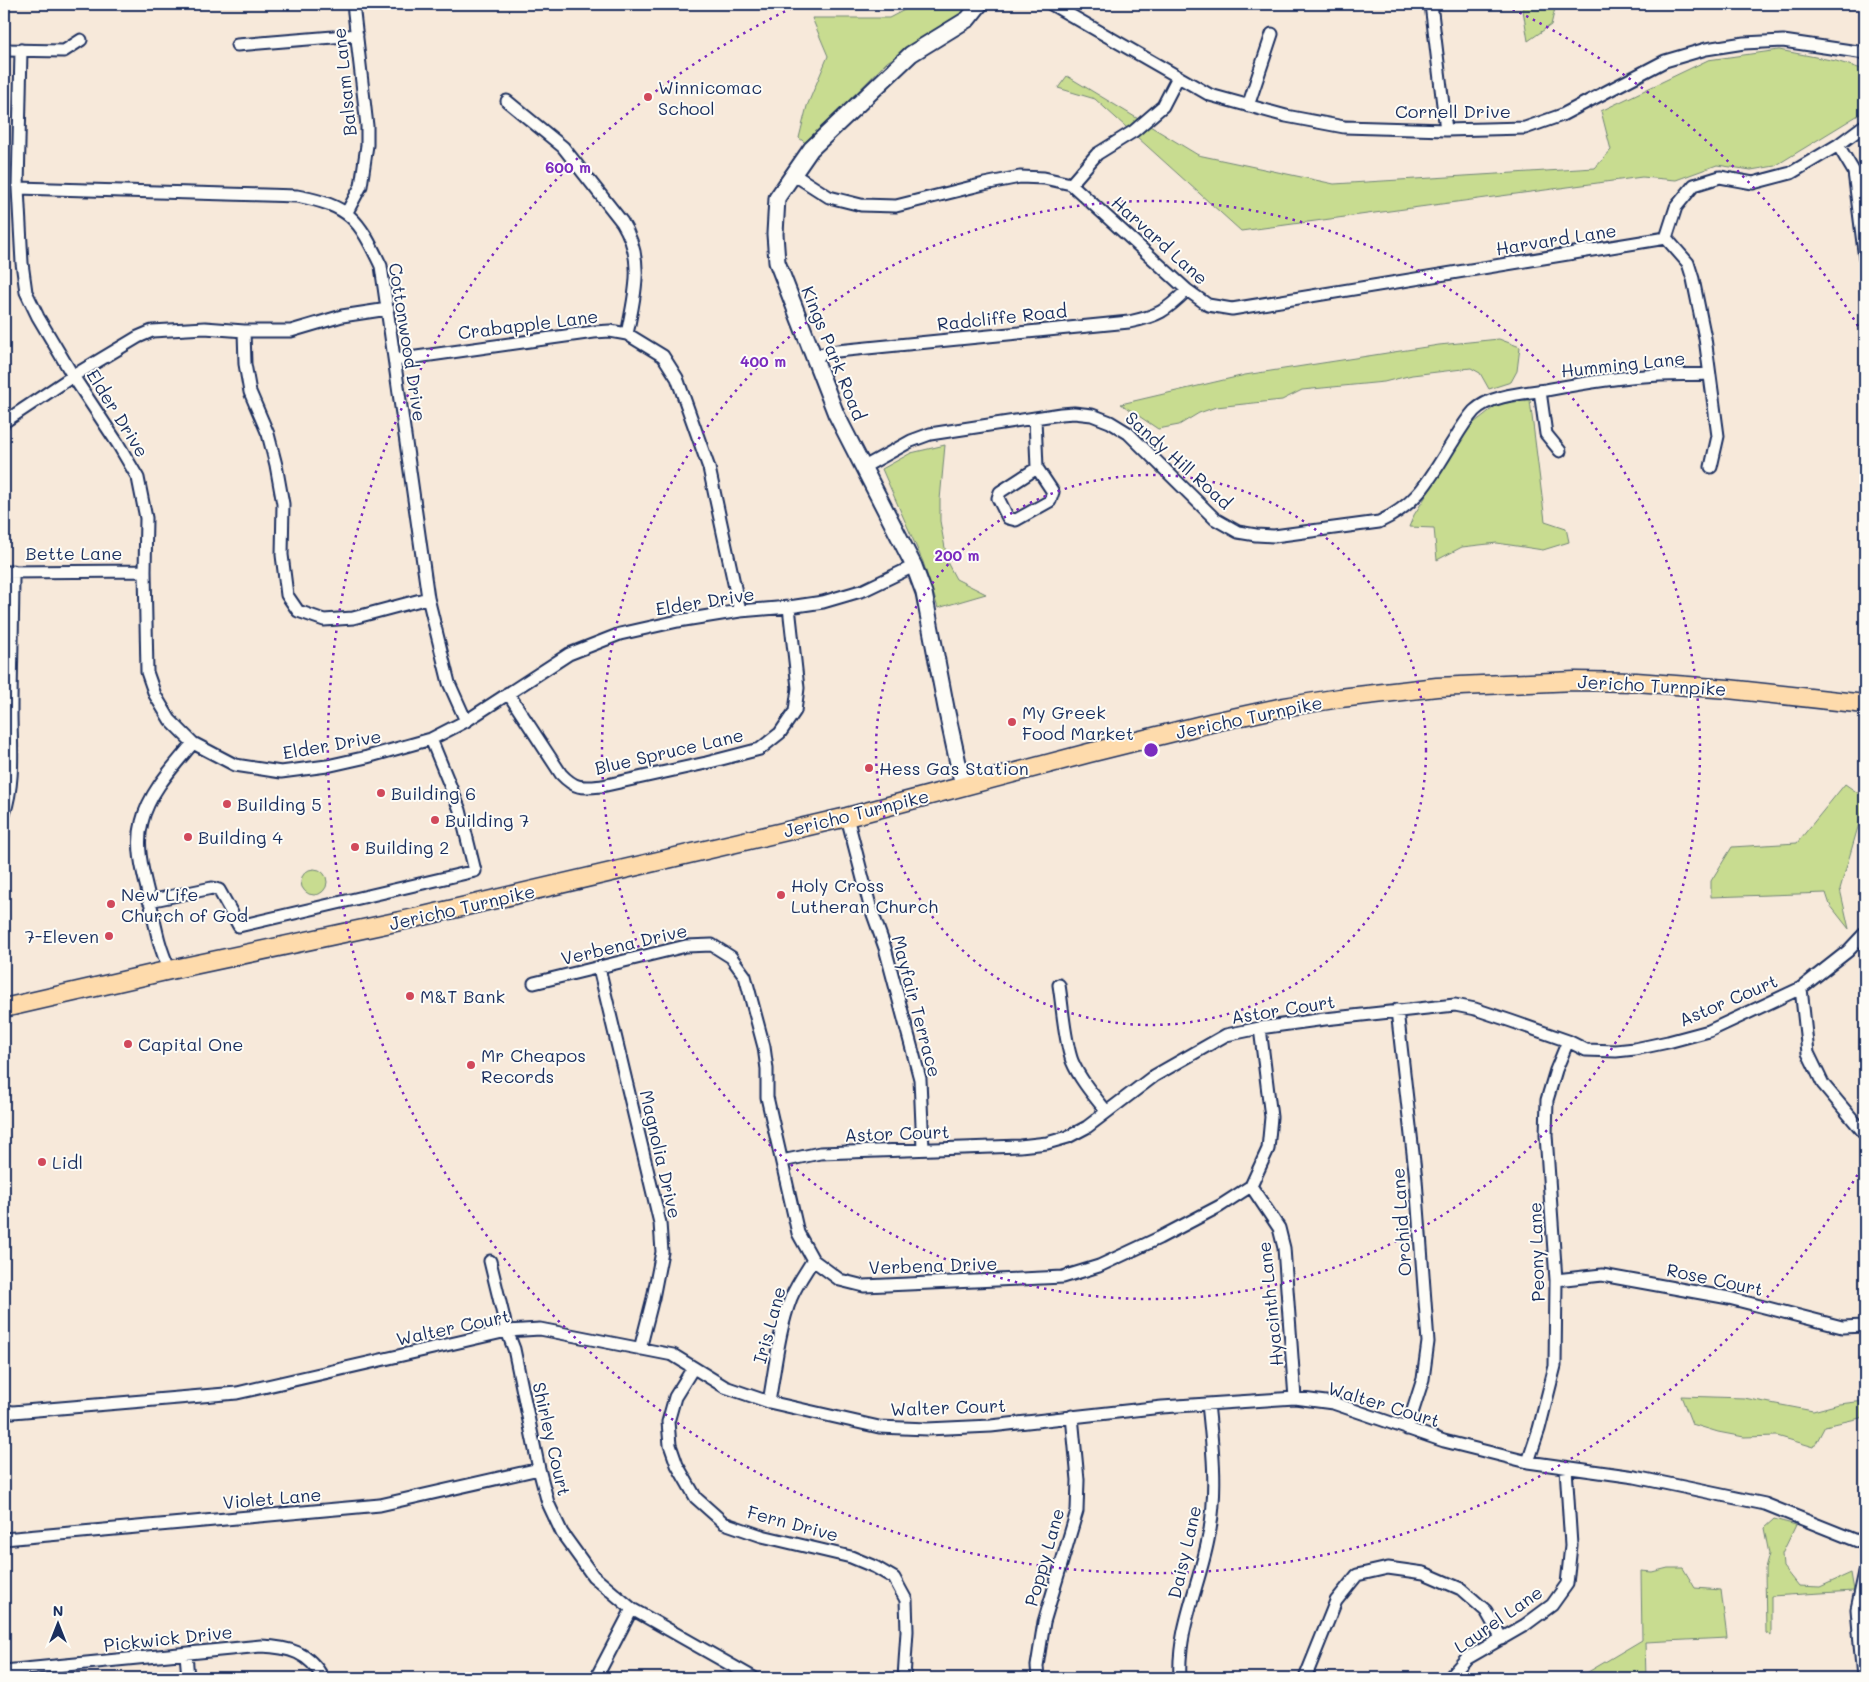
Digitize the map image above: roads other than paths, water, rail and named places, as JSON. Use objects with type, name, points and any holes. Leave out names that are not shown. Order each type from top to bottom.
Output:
[{"type":"main road","name":"Jericho Turnpike","points":[[4,1008],[170,970],[419,917],[846,817],[1257,712],[1340,698],[1436,687],[1575,681],[1636,682],[1728,689],[1865,704]]},
{"type":"street","name":"Balsam Lane","points":[[347,212],[361,186],[367,145],[367,126],[353,4]]},
{"type":"street","name":"Kings Park Road","points":[[963,786],[924,593],[914,566],[836,414],[777,262],[775,234],[777,198],[811,149],[911,54],[968,19],[980,4]]},
{"type":"street","name":"Cornell Drive","points":[[1051,4],[1210,95],[1286,116],[1344,127],[1446,130],[1525,128],[1562,115],[1665,61],[1706,49],[1744,43],[1783,41],[1865,53]]},
{"type":"street","points":[[1430,4],[1446,130]]},
{"type":"street","points":[[1248,106],[1272,34]]},
{"type":"street","points":[[237,45],[357,35]]},
{"type":"street","points":[[4,50],[64,51],[81,40]]},
{"type":"street","name":"Elder Drive","points":[[21,50],[18,188],[22,263],[26,292],[38,317],[73,376],[138,478],[146,518],[145,571],[148,672],[155,695],[170,720],[194,743],[235,765],[281,772],[326,766],[396,750],[431,739],[466,721],[570,654],[620,634],[678,621],[740,611],[823,602],[864,590],[914,566]]},
{"type":"street","points":[[793,174],[829,197],[861,205],[896,206],[1020,177],[1044,178],[1071,184],[1097,154],[1134,131],[1164,106],[1178,77]]},
{"type":"street","points":[[507,101],[563,147],[629,232],[636,253],[637,277],[627,334]]},
{"type":"street","points":[[1711,467],[1718,436],[1705,338],[1694,279],[1688,263],[1666,238],[1676,207],[1694,185],[1720,177],[1753,183],[1791,173],[1838,146],[1865,125]]},
{"type":"street","points":[[1838,146],[1854,172],[1865,260]]},
{"type":"street","name":"Harvard Lane","points":[[1071,184],[1186,290],[1208,305],[1232,309],[1666,238]]},
{"type":"street","name":"Cottonwood Drive","points":[[18,188],[297,196],[324,201],[347,212],[367,237],[381,266],[428,598],[449,683],[466,721]]},
{"type":"street","name":"Radcliffe Road","points":[[813,356],[837,351],[1129,322],[1153,317],[1173,304],[1186,290]]},
{"type":"street","points":[[4,422],[73,376],[138,337],[152,331],[205,328],[244,331],[291,331],[342,316],[388,309]]},
{"type":"street","points":[[244,331],[250,392],[268,434],[276,465],[282,504],[282,556],[287,594],[298,611],[324,620],[353,618],[428,598]]},
{"type":"street","name":"Crabapple Lane","points":[[395,360],[594,332],[627,334],[663,356],[677,378],[710,468],[740,611]]},
{"type":"street","name":"Humming Lane","points":[[1540,391],[1644,376],[1709,374]]},
{"type":"street","points":[[1540,391],[1546,434],[1560,451]]},
{"type":"street","name":"Sandy Hill Road","points":[[864,467],[911,441],[930,434],[1074,413],[1092,415],[1110,422],[1128,434],[1215,519],[1238,532],[1274,536],[1379,522],[1393,516],[1422,491],[1464,424],[1475,411],[1494,400],[1525,392],[1540,391]]},
{"type":"street","points":[[1035,418],[1037,468],[1054,492],[1050,502],[1016,520],[1008,518],[998,498],[1000,492],[1037,468]]},
{"type":"street","points":[[4,814],[10,798],[12,744],[7,712],[8,571]]},
{"type":"street","name":"Bette Lane","points":[[8,571],[145,571]]},
{"type":"street","name":"Blue Spruce Lane","points":[[508,693],[561,774],[571,784],[584,788],[602,786],[678,769],[760,748],[780,733],[795,711],[798,688],[788,607]]},
{"type":"street","points":[[150,901],[212,888],[219,890],[239,926],[475,870],[460,810],[431,739]]},
{"type":"street","points":[[170,970],[162,953],[141,865],[141,823],[156,791],[194,743]]},
{"type":"street","name":"Mayfair Terrace","points":[[846,817],[870,906],[885,948],[920,1079],[923,1149]]},
{"type":"street","name":"Astor Court","points":[[782,1161],[820,1153],[1020,1146],[1047,1143],[1068,1137],[1087,1127],[1154,1076],[1226,1035],[1260,1028],[1397,1010],[1455,1005],[1475,1009],[1568,1041],[1586,1050],[1616,1051],[1668,1042],[1708,1031],[1801,988],[1848,951],[1865,933]]},
{"type":"street","name":"Verbena Drive","points":[[534,983],[686,946],[712,945],[732,957],[746,976],[764,1047],[767,1070],[767,1097],[798,1232],[813,1260],[840,1280],[864,1286],[1063,1277],[1099,1266],[1159,1238],[1220,1206],[1251,1186]]},
{"type":"street","name":"Magnolia Drive","points":[[599,968],[660,1223],[662,1252],[653,1298],[640,1348]]},
{"type":"street","points":[[1059,985],[1066,1035],[1073,1062],[1087,1087],[1107,1112]]},
{"type":"street","points":[[1801,988],[1808,1053],[1823,1084],[1865,1134]]},
{"type":"street","name":"Orchid Lane","points":[[1397,1010],[1416,1180],[1428,1342],[1423,1379],[1407,1429]]},
{"type":"street","points":[[1251,1186],[1268,1149],[1271,1117],[1260,1028]]},
{"type":"street","name":"Peony Lane","points":[[1528,1462],[1539,1429],[1555,1366],[1556,1280],[1546,1135],[1547,1100],[1556,1070],[1568,1041]]},
{"type":"street","name":"Hyacinth Lane","points":[[1251,1186],[1279,1228],[1284,1248],[1295,1398]]},
{"type":"street","name":"Iris Lane","points":[[769,1402],[791,1300],[801,1278],[813,1260]]},
{"type":"street","name":"Shirley Court","points":[[490,1261],[507,1331],[514,1348],[539,1470],[548,1503],[562,1533],[593,1576],[632,1609],[754,1678]]},
{"type":"street","name":"Rose Court","points":[[1556,1280],[1602,1275],[1729,1298],[1842,1327],[1865,1326]]},
{"type":"street","name":"Walter Court","points":[[4,1410],[13,1412],[238,1393],[507,1331],[540,1330],[673,1355],[725,1387],[769,1402],[879,1427],[927,1429],[991,1426],[1072,1416],[1295,1398],[1333,1403],[1444,1441],[1528,1462],[1635,1477],[1765,1504],[1865,1544]]},
{"type":"street","name":"Fern Drive","points":[[692,1368],[675,1397],[668,1422],[670,1445],[677,1465],[696,1498],[724,1523],[762,1536],[851,1556],[894,1578],[906,1600],[907,1631],[904,1678]]},
{"type":"street","name":"Daisy Lane","points":[[1180,1678],[1184,1626],[1208,1541],[1215,1498],[1215,1467],[1208,1404]]},
{"type":"street","name":"Poppy Lane","points":[[1038,1678],[1037,1666],[1044,1622],[1077,1511],[1078,1480],[1072,1416]]},
{"type":"street","name":"Laurel Lane","points":[[1449,1678],[1466,1659],[1525,1625],[1552,1606],[1567,1584],[1571,1545],[1566,1468]]},
{"type":"street","name":"Violet Lane","points":[[4,1539],[380,1506],[539,1470]]},
{"type":"street","points":[[1305,1678],[1336,1601],[1357,1574],[1388,1568],[1424,1574],[1461,1588],[1486,1611],[1502,1639]]},
{"type":"street","points":[[1863,1678],[1857,1610],[1865,1572]]},
{"type":"street","points":[[596,1678],[632,1609]]},
{"type":"street","name":"Pickwick Drive","points":[[4,1671],[261,1646],[294,1650],[311,1661],[323,1678]]},
{"type":"street","points":[[186,1654],[188,1678]]},
{"type":"place","name":"Winnicomac School","points":[[648,97]]},
{"type":"place","name":"My Greek Food Market","points":[[1012,722]]},
{"type":"place","name":"Hess Gas Station","points":[[869,768]]},
{"type":"place","name":"Building 6","points":[[381,793]]},
{"type":"place","name":"Building 5","points":[[227,804]]},
{"type":"place","name":"Building 7","points":[[435,820]]},
{"type":"place","name":"Building 4","points":[[188,837]]},
{"type":"place","name":"Building 2","points":[[355,847]]},
{"type":"place","name":"Holy Cross Lutheran Church","points":[[781,895]]},
{"type":"place","name":"New Life Church of God","points":[[111,904]]},
{"type":"place","name":"7-Eleven","points":[[109,936]]},
{"type":"place","name":"M&T Bank","points":[[410,996]]},
{"type":"place","name":"Capital One","points":[[128,1044]]},
{"type":"place","name":"Mr Cheapos Records","points":[[471,1065]]},
{"type":"place","name":"Lidl","points":[[42,1162]]}]
